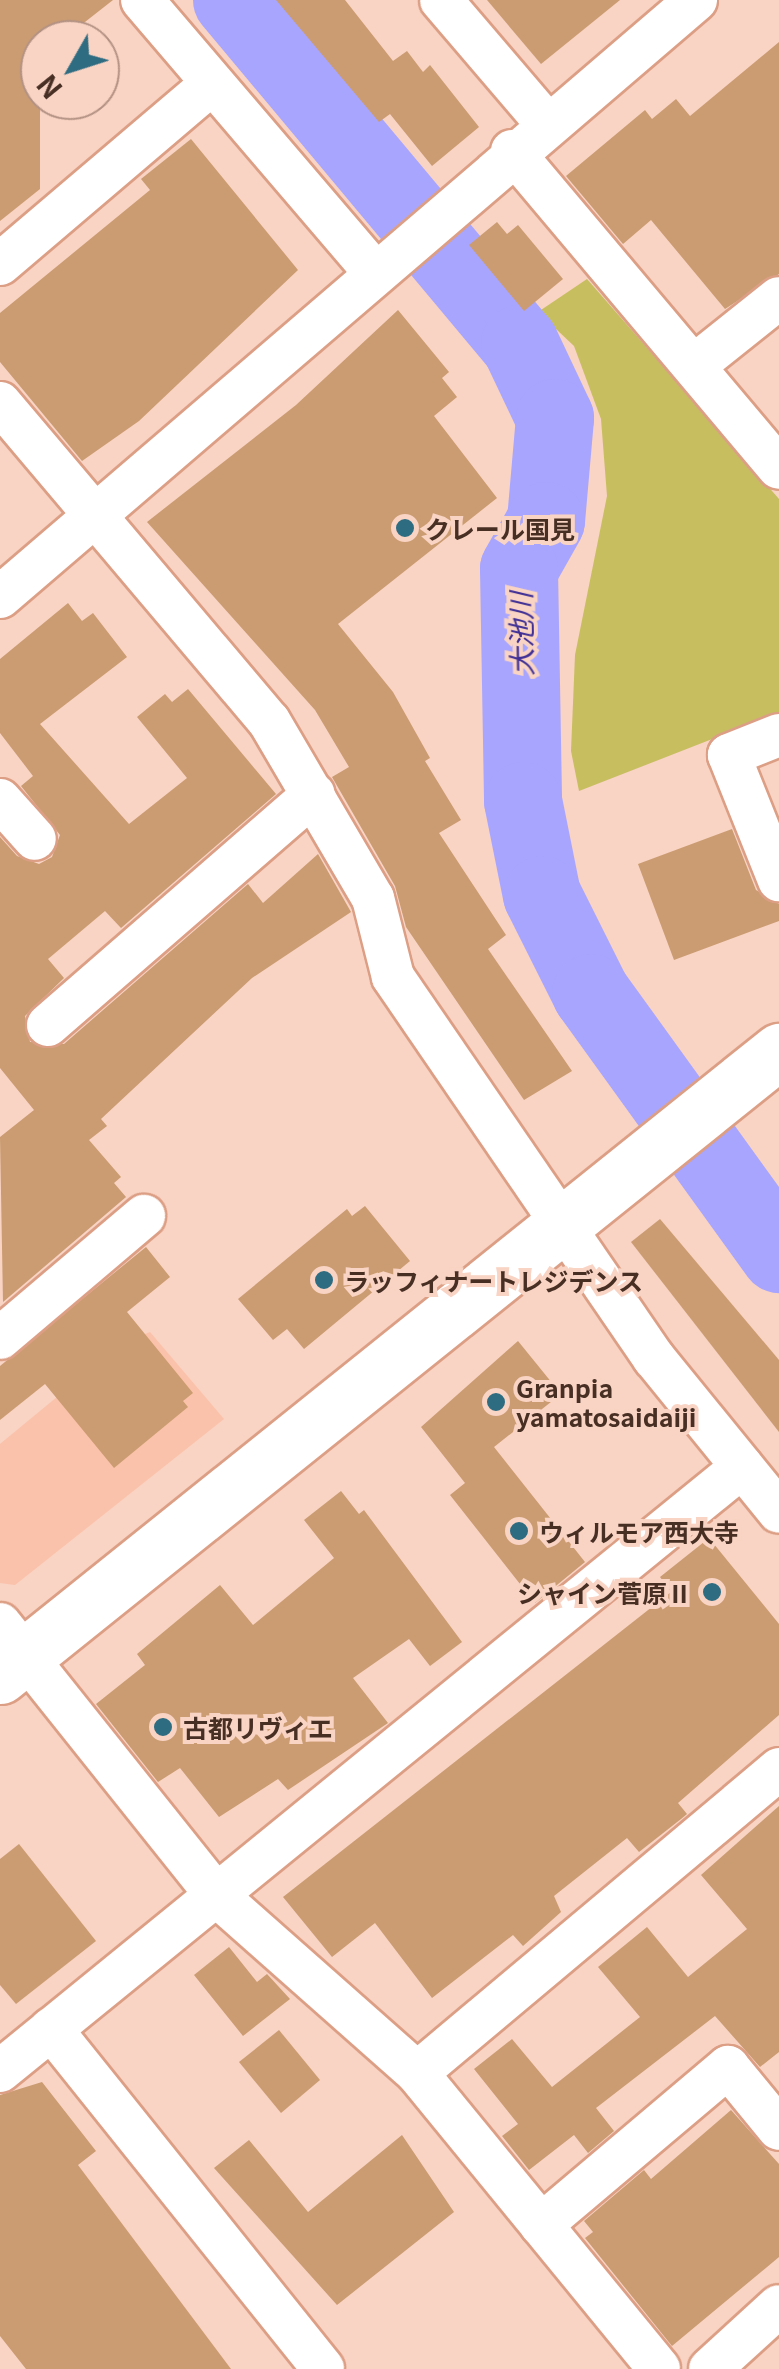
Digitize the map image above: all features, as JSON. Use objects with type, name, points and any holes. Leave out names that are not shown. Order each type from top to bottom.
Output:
[{"type":"street","points":[[142,0],[210,85],[381,266]]},
{"type":"street","points":[[440,0],[547,124]]},
{"type":"street","points":[[0,597],[512,152],[696,0]]},
{"type":"street","points":[[0,264],[210,85]]},
{"type":"street","points":[[512,152],[779,468]]},
{"type":"street","points":[[695,365],[779,298]]},
{"type":"street","points":[[0,403],[269,721],[373,898],[394,977],[565,1217],[654,1358],[779,1512]]},
{"type":"street","points":[[779,734],[729,754],[779,880]]},
{"type":"street","points":[[48,1025],[314,794]]},
{"type":"street","points":[[0,800],[35,839]]},
{"type":"street","points":[[660,2369],[417,2072],[216,1895],[8,1652],[702,1106],[779,1051]]},
{"type":"street","points":[[0,1338],[144,1216]]},
{"type":"street","points":[[0,2071],[742,1466]]},
{"type":"street","points":[[417,2072],[779,1768]]},
{"type":"street","points":[[51,2029],[323,2369]]},
{"type":"street","points":[[541,2225],[728,2067],[779,2130]]},
{"type":"street","points":[[710,2369],[779,2306]]},
{"type":"shaded area","points":[[587,279],[779,499],[779,713],[579,791],[571,751],[575,655],[607,496],[601,419],[574,346],[538,312]]},
{"type":"shaded area","points":[[150,1332],[224,1419],[15,1585],[0,1583],[0,1444],[120,1345]]},
{"type":"building","points":[[0,0],[113,0],[88,20],[20,20],[20,120],[40,120],[40,189],[0,221]]},
{"type":"building","points":[[276,0],[345,0],[393,61],[407,51],[423,72],[430,65],[479,127],[432,166],[390,114],[379,122]]},
{"type":"building","points":[[487,0],[620,0],[541,64]]},
{"type":"building","points":[[779,42],[779,274],[725,309],[651,220],[623,244],[566,176],[645,110],[652,119],[676,99],[690,116]]},
{"type":"building","points":[[191,139],[298,270],[139,421],[82,461],[0,362],[0,313],[150,190],[141,179]]},
{"type":"building","points":[[497,222],[507,234],[518,225],[563,279],[524,311],[469,245]]},
{"type":"building","points":[[398,310],[449,372],[442,378],[457,397],[434,416],[497,498],[338,624],[393,692],[430,758],[425,761],[461,820],[439,833],[506,935],[488,949],[572,1071],[524,1100],[406,927],[395,886],[332,777],[349,767],[315,710],[147,522],[296,405]]},
{"type":"building","points":[[68,603],[82,621],[93,613],[127,657],[40,724],[129,824],[187,778],[137,717],[165,694],[172,702],[188,689],[276,794],[121,928],[105,911],[48,959],[64,978],[25,1016],[30,1042],[64,1044],[248,884],[263,903],[318,854],[351,912],[252,978],[101,1119],[107,1126],[89,1140],[121,1177],[114,1183],[126,1197],[3,1302],[0,1137],[34,1110],[0,1068],[0,837],[17,856],[39,864],[52,857],[60,835],[21,786],[33,776],[0,733],[0,659]]},
{"type":"building","points":[[732,829],[756,890],[779,904],[779,921],[674,960],[638,864]]},
{"type":"building","name":"ラッフィナートレジデンス","points":[[365,1206],[410,1261],[304,1349],[287,1329],[273,1340],[238,1299],[347,1209],[352,1216]]},
{"type":"building","points":[[660,1219],[779,1360],[779,1432],[631,1242]]},
{"type":"building","points":[[146,1247],[170,1277],[127,1312],[193,1393],[183,1401],[188,1407],[114,1468],[45,1384],[0,1420],[0,1366]]},
{"type":"building","points":[[518,1341],[561,1394],[494,1447],[585,1562],[535,1603],[450,1495],[465,1483],[421,1427]]},
{"type":"building","points":[[341,1491],[359,1514],[364,1510],[462,1642],[430,1666],[409,1639],[353,1678],[388,1723],[288,1790],[278,1779],[219,1817],[180,1768],[158,1782],[96,1704],[145,1665],[137,1654],[220,1585],[253,1625],[334,1558],[304,1520]]},
{"type":"building","points":[[709,1538],[779,1624],[779,1715],[678,1803],[687,1814],[681,1819],[639,1852],[627,1838],[554,1896],[561,1912],[523,1946],[513,1935],[432,1998],[375,1923],[332,1957],[283,1897],[671,1592],[660,1577]]},
{"type":"building","points":[[779,1806],[779,2052],[760,2067],[715,2016],[596,2108],[614,2131],[588,2153],[574,2135],[529,2170],[502,2136],[518,2124],[474,2069],[512,2039],[552,2087],[640,2017],[598,1967],[647,1927],[688,1977],[747,1929],[701,1875]]},
{"type":"building","points":[[19,1844],[96,1941],[16,2004],[0,1985],[0,1859]]},
{"type":"building","points":[[229,1947],[257,1982],[267,1974],[290,1999],[243,2036],[194,1975]]},
{"type":"building","points":[[279,2030],[320,2080],[281,2113],[239,2062]]},
{"type":"building","points":[[42,2082],[96,2151],[78,2165],[231,2369],[26,2369],[0,2336],[0,2095]]},
{"type":"building","points":[[731,2110],[779,2164],[779,2257],[672,2346],[585,2238],[593,2232],[584,2221],[644,2170],[651,2179]]},
{"type":"building","points":[[402,2135],[454,2212],[337,2305],[214,2168],[249,2140],[308,2212]]},
{"type":"waterway","name":"大池川","points":[[232,0],[520,344],[555,418],[546,521],[519,569],[523,801],[542,895],[591,993],[779,1254]]},
{"type":"place","name":"クレール国見","points":[[405,528]]},
{"type":"place","name":"ラッフィナートレジデンス","points":[[324,1280]]},
{"type":"place","name":"Granpia yamatosaidaiji","points":[[496,1402]]},
{"type":"place","name":"ウィルモア西大寺","points":[[519,1531]]},
{"type":"place","name":"シャイン菅原Ⅱ","points":[[712,1592]]},
{"type":"place","name":"古都リヴィエ","points":[[163,1727]]}]
